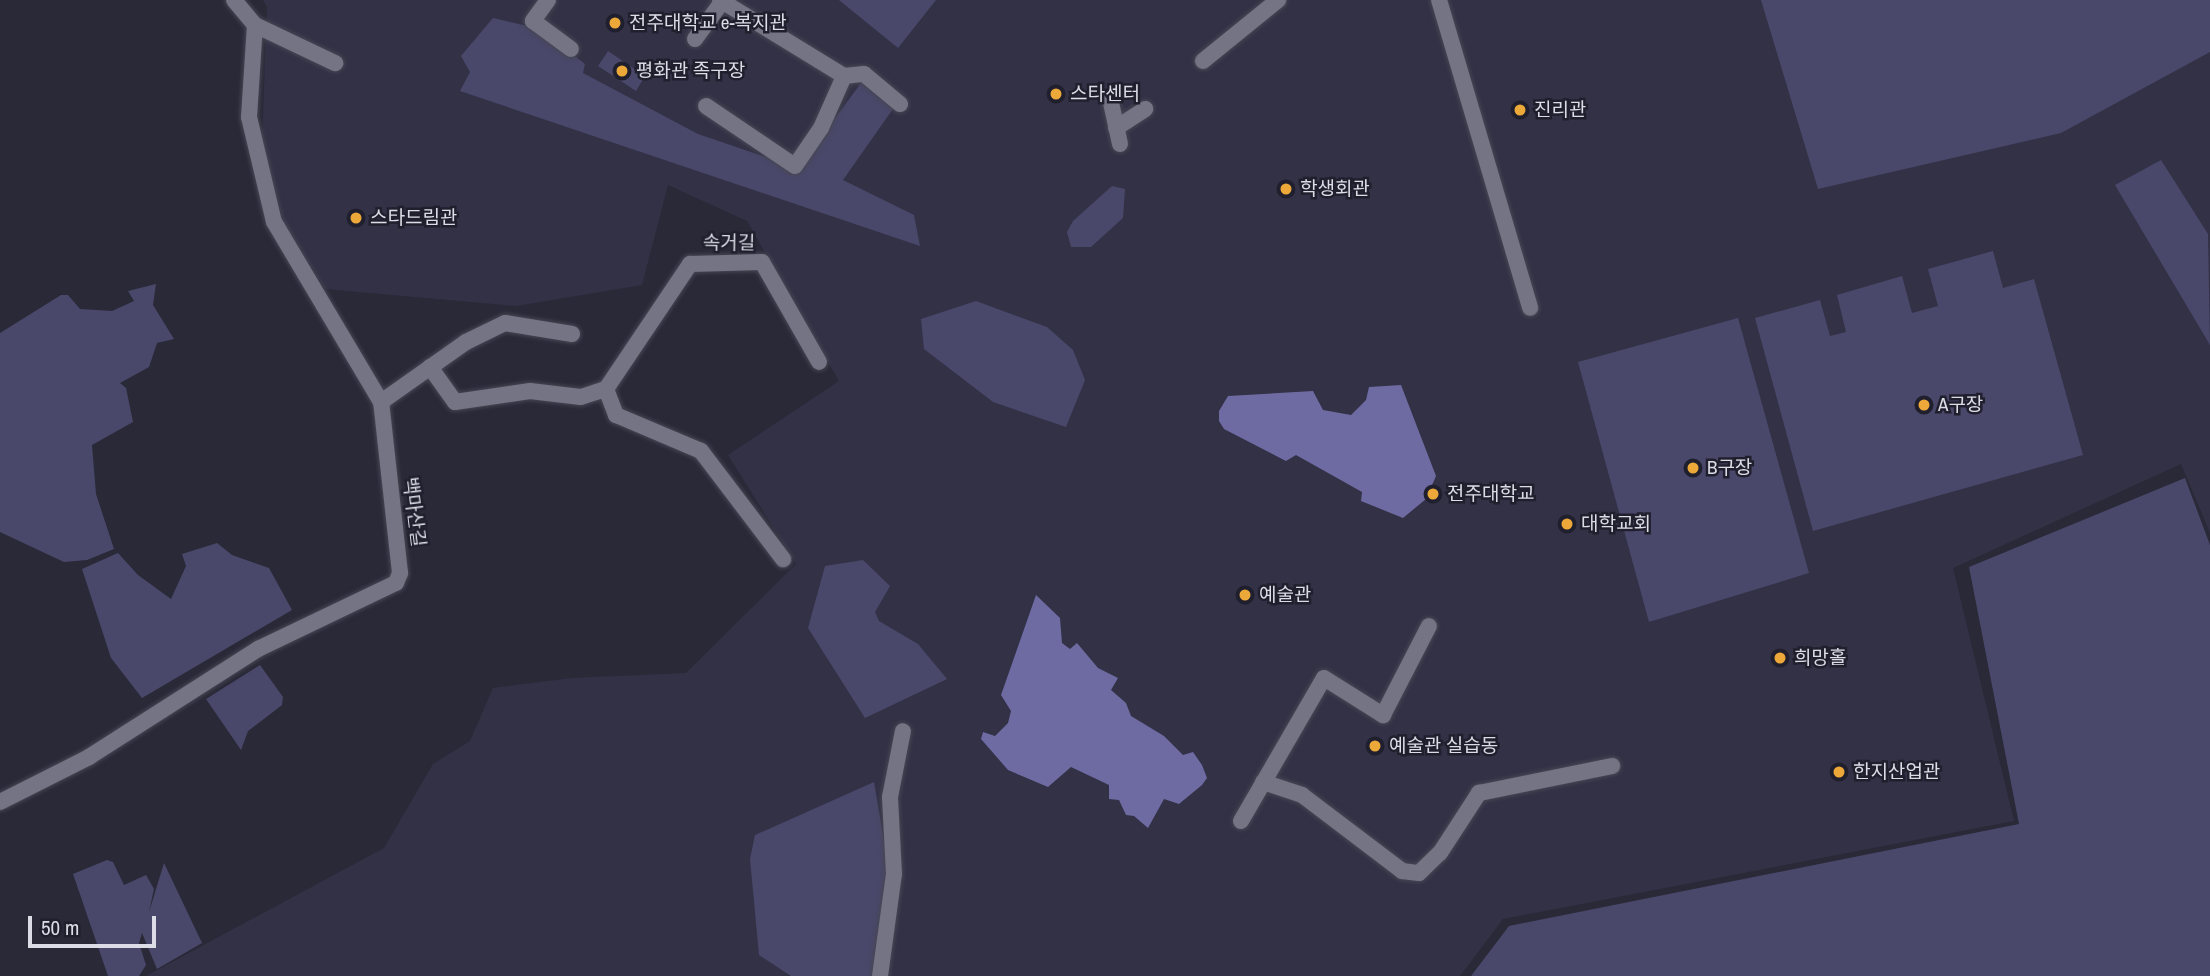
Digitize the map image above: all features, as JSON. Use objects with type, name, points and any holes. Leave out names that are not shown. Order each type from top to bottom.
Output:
[{"type":"street","points":[[234,0],[255,25],[335,63]]},
{"type":"street","points":[[548,0],[533,21],[571,49]]},
{"type":"street","points":[[1203,61],[1278,0]]},
{"type":"street","points":[[1439,0],[1530,308]]},
{"type":"street","points":[[695,39],[721,1],[844,76],[864,74],[900,104]]},
{"type":"street","name":"백마산길","points":[[0,802],[89,757],[258,649],[396,583],[400,563],[381,402],[274,222],[249,117],[255,25]]},
{"type":"street","points":[[706,106],[795,166],[821,128],[844,76]]},
{"type":"street","points":[[1110,98],[1120,144]]},
{"type":"street","points":[[1116,128],[1144,109]]},
{"type":"street","name":"속거길","points":[[606,389],[690,264],[762,262],[819,362]]},
{"type":"street","points":[[381,402],[430,367],[505,323],[572,334]]},
{"type":"street","points":[[430,367],[455,402],[530,391],[581,397],[606,389],[616,415],[701,451],[783,559]]},
{"type":"street","points":[[1241,821],[1324,678],[1384,715],[1429,626]]},
{"type":"street","points":[[880,976],[894,874],[890,797],[903,731]]},
{"type":"street","points":[[1263,782],[1302,795],[1402,871],[1419,873],[1440,853],[1479,793],[1612,766]]},
{"type":"shaded area","name":"전주대학교","points":[[263,0],[2210,0],[2210,533],[2181,464],[1953,568],[2014,821],[1503,919],[1460,976],[146,976],[384,848],[433,764],[470,741],[493,688],[572,678],[686,673],[796,564],[728,455],[839,381],[747,221],[668,185],[642,285],[516,306],[325,289],[284,224],[262,142],[267,7]]},
{"type":"shaded area","points":[[839,0],[936,0],[898,48]]},
{"type":"shaded area","points":[[1761,0],[2210,0],[2210,52],[2061,133],[1818,189]]},
{"type":"shaded area","points":[[493,18],[540,29],[585,64],[583,73],[698,134],[798,168],[864,79],[895,106],[843,180],[914,215],[920,246],[460,91],[470,72],[461,56]]},
{"type":"shaded area","name":"평화관 족구장","points":[[608,51],[645,76],[636,91],[598,66]]},
{"type":"shaded area","points":[[2161,160],[2208,234],[2210,345],[2115,185]]},
{"type":"shaded area","points":[[1112,186],[1125,189],[1123,218],[1091,247],[1071,247],[1067,232],[1073,221]]},
{"type":"shaded area","name":"A구장","points":[[1993,251],[2003,288],[2034,279],[2083,455],[1813,531],[1755,318],[1820,300],[1830,336],[1846,332],[1837,295],[1902,276],[1912,313],[1938,306],[1928,269]]},
{"type":"shaded area","points":[[156,284],[153,305],[174,339],[157,343],[149,367],[120,383],[126,388],[133,422],[92,445],[96,494],[114,549],[87,560],[64,562],[0,532],[0,333],[61,295],[68,295],[80,309],[112,311],[134,301],[128,291]]},
{"type":"shaded area","points":[[976,301],[1047,327],[1073,350],[1085,380],[1066,427],[993,402],[924,349],[921,319]]},
{"type":"shaded area","name":"B구장","points":[[1738,318],[1809,573],[1649,622],[1578,362]]},
{"type":"shaded area","points":[[1401,385],[1436,476],[1426,499],[1403,518],[1361,501],[1362,492],[1296,455],[1286,461],[1224,429],[1219,421],[1219,411],[1228,396],[1313,391],[1323,410],[1351,415],[1366,400],[1369,387]]},
{"type":"shaded area","points":[[2185,478],[2210,545],[2210,976],[1471,976],[1509,926],[2019,824],[1969,567]]},
{"type":"shaded area","points":[[217,543],[232,555],[269,568],[292,610],[142,698],[111,658],[82,569],[118,553],[138,575],[171,599],[186,566],[182,554]]},
{"type":"shaded area","points":[[863,560],[890,586],[875,612],[879,621],[918,644],[947,679],[865,718],[808,628],[825,566]]},
{"type":"shaded area","points":[[1036,595],[1060,618],[1062,643],[1070,649],[1077,643],[1098,668],[1118,678],[1111,690],[1126,703],[1131,716],[1164,736],[1183,755],[1193,752],[1202,765],[1207,778],[1202,785],[1179,804],[1164,799],[1148,828],[1134,816],[1126,815],[1119,800],[1109,799],[1109,785],[1071,767],[1048,787],[1008,770],[981,739],[983,732],[995,736],[1008,723],[1011,711],[1001,695]]},
{"type":"shaded area","points":[[260,665],[283,697],[282,705],[248,731],[241,750],[206,699]]},
{"type":"shaded area","points":[[874,782],[888,864],[874,976],[791,976],[759,955],[750,859],[755,835]]},
{"type":"shaded area","points":[[107,860],[113,862],[124,885],[146,875],[154,889],[149,912],[164,863],[202,943],[157,969],[142,933],[139,943],[146,965],[139,976],[108,976],[73,874]]},
{"type":"place","name":"전주대학교 e-복지관","points":[[615,23]]},
{"type":"place","name":"평화관 족구장","points":[[622,71]]},
{"type":"place","name":"스타센터","points":[[1056,94]]},
{"type":"place","name":"진리관","points":[[1520,110]]},
{"type":"place","name":"학생회관","points":[[1286,189]]},
{"type":"place","name":"스타드림관","points":[[356,218]]},
{"type":"place","name":"A구장","points":[[1924,405]]},
{"type":"place","name":"B구장","points":[[1693,468]]},
{"type":"place","name":"전주대학교","points":[[1433,494]]},
{"type":"place","name":"대학교회","points":[[1567,524]]},
{"type":"place","name":"예술관","points":[[1245,595]]},
{"type":"place","name":"희망홀","points":[[1780,658]]},
{"type":"place","name":"예술관 실습동","points":[[1375,746]]},
{"type":"place","name":"한지산업관","points":[[1839,772]]}]
